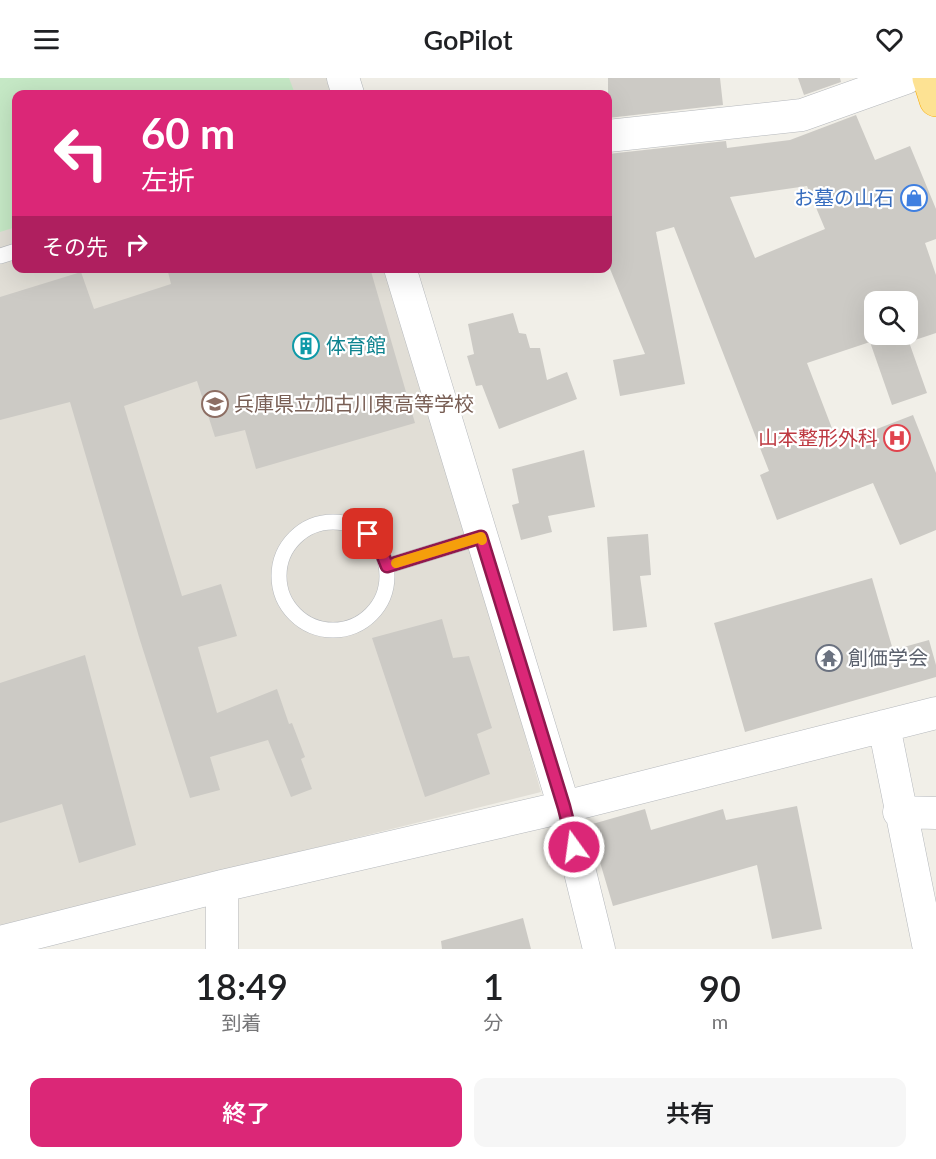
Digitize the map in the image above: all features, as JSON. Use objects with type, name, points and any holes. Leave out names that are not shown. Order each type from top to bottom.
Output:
[{"type":"highway","points":[[929,78],[936,100]]},
{"type":"street","points":[[612,136],[802,115],[906,78]]},
{"type":"street","points":[[402,273],[564,807],[599,949]]},
{"type":"street","points":[[0,942],[222,886],[564,807],[936,713]]},
{"type":"street","points":[[884,726],[899,812],[929,949]]},
{"type":"street","points":[[899,812],[936,813]]},
{"type":"street","points":[[222,886],[222,949]]},
{"type":"lane","points":[[333,522],[351,525],[368,534],[380,548],[387,566],[387,585],[382,603],[370,617],[355,627],[338,631],[321,630],[305,623],[292,612],[283,597],[279,580],[280,563],[286,547],[298,534],[314,525],[333,522]]},
{"type":"lane","points":[[387,566],[481,537]]},
{"type":"shaded area","name":"兵庫県立加古川東高等学校","points":[[0,78],[332,78],[336,90],[12,90],[12,273],[390,273],[470,540],[541,792],[0,926]]},
{"type":"green space","points":[[0,78],[289,78],[294,90],[12,90],[12,228],[0,232]]},
{"type":"building","points":[[608,78],[720,78],[723,105],[612,118],[612,90],[608,90]]},
{"type":"building","points":[[798,78],[840,78],[841,82],[804,95]]},
{"type":"building","points":[[856,115],[875,160],[910,146],[936,209],[936,239],[925,243],[936,275],[936,333],[918,339],[918,291],[864,291],[864,344],[807,363],[838,444],[913,415],[936,473],[936,530],[900,545],[873,483],[777,520],[760,475],[769,471],[674,227],[656,232],[685,384],[620,396],[613,360],[645,354],[612,273],[612,154],[726,141],[727,148],[790,140]],"holes":[[[807,186],[825,229],[755,258],[730,197]]]},
{"type":"building","points":[[81,273],[94,309],[171,284],[168,273],[371,273],[415,423],[256,469],[245,430],[215,437],[197,381],[124,406],[182,596],[221,584],[237,636],[198,647],[217,713],[277,689],[289,724],[292,723],[305,757],[301,759],[312,789],[291,797],[268,740],[210,757],[220,790],[190,798],[139,637],[70,402],[0,420],[0,297]]},
{"type":"building","points":[[513,313],[519,333],[526,334],[530,348],[540,348],[547,380],[567,372],[577,399],[499,429],[482,385],[476,386],[467,356],[474,354],[468,324]]},
{"type":"building","points":[[871,345],[910,345],[927,393],[892,405]]},
{"type":"building","points":[[584,450],[595,507],[548,516],[552,532],[521,540],[512,505],[519,503],[512,469]]},
{"type":"building","points":[[648,534],[651,575],[640,576],[647,627],[613,631],[607,537]]},
{"type":"building","name":"創価学会","points":[[872,578],[893,650],[929,640],[936,665],[936,677],[745,732],[714,623]]},
{"type":"building","points":[[442,619],[453,658],[469,656],[492,728],[477,734],[490,774],[425,797],[372,638]]},
{"type":"building","points":[[85,655],[136,845],[79,863],[62,804],[0,823],[0,683]]},
{"type":"building","points":[[797,806],[822,929],[772,939],[757,865],[613,906],[589,825],[645,809],[651,830],[723,809],[726,820]]},
{"type":"building","points":[[523,918],[531,949],[442,949],[441,941]]},
{"type":"slow traffic","points":[[396,563],[481,537],[482,540]]},
{"type":"place","name":"お墓の山石","points":[[914,198]]},
{"type":"place","name":"体育館","points":[[306,346]]},
{"type":"place","name":"兵庫県立加古川東高等学校","points":[[215,404]]},
{"type":"place","name":"山本整形外科","points":[[897,438]]},
{"type":"place","name":"創価学会","points":[[829,658]]},
{"type":"route","points":[[368,534],[380,548],[387,566],[481,537],[564,807],[574,847]]}]
